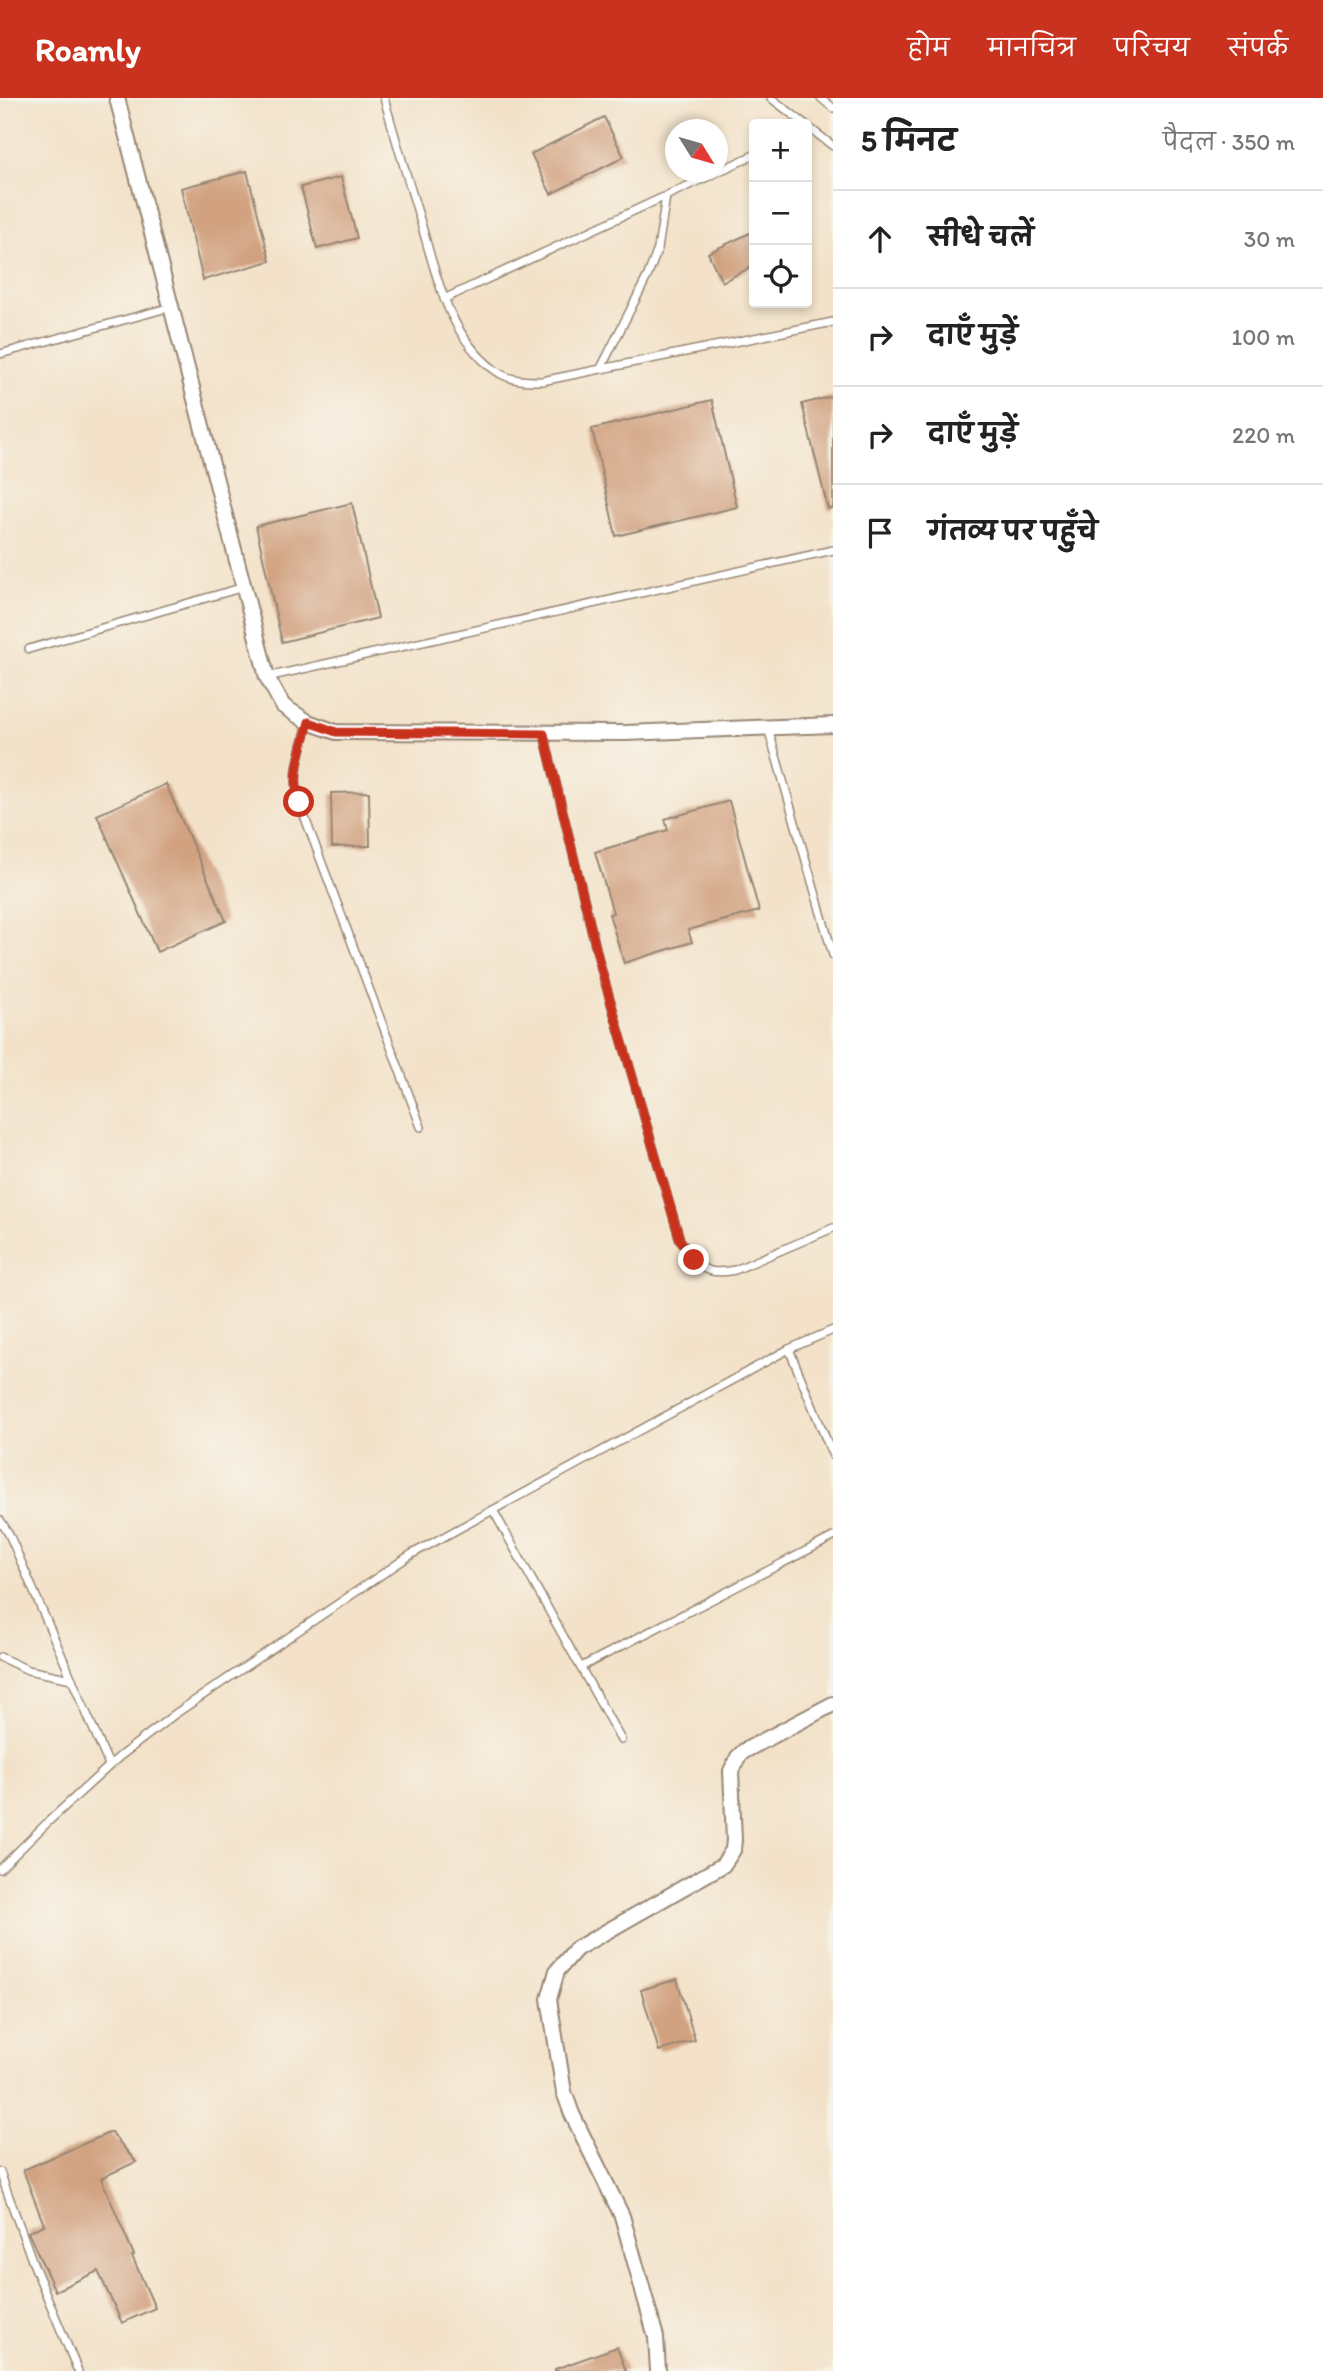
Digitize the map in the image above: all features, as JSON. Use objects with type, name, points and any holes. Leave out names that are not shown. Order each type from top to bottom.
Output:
[{"type":"street","points":[[117,98],[267,677],[283,706],[309,722],[336,732],[625,733],[833,725]]},
{"type":"street","points":[[658,2371],[656,2337],[622,2216],[564,2092],[549,1999],[552,1985],[557,1971],[576,1949],[723,1866],[733,1850],[731,1771],[738,1757],[744,1751],[833,1704]]},
{"type":"lane","points":[[384,98],[444,299],[463,335],[478,355],[498,372],[514,380],[542,381],[833,322]]},
{"type":"lane","points":[[771,98],[797,119]]},
{"type":"lane","points":[[821,98],[833,108]]},
{"type":"lane","points":[[812,131],[833,146]]},
{"type":"lane","points":[[444,299],[749,157]]},
{"type":"lane","points":[[601,368],[648,275],[658,249],[666,196]]},
{"type":"lane","points":[[0,354],[171,307]]},
{"type":"lane","points":[[267,677],[833,550]]},
{"type":"lane","points":[[29,649],[244,587]]},
{"type":"lane","points":[[309,722],[295,774],[299,802],[421,1127]]},
{"type":"lane","points":[[768,728],[833,955]]},
{"type":"lane","points":[[544,734],[600,965],[680,1240],[704,1269],[718,1274],[735,1270],[833,1228]]},
{"type":"lane","points":[[0,1869],[109,1765],[175,1714],[412,1554],[789,1349],[833,1330]]},
{"type":"lane","points":[[789,1349],[833,1456]]},
{"type":"lane","points":[[493,1510],[621,1740]]},
{"type":"lane","points":[[0,1520],[9,1534],[109,1765]]},
{"type":"lane","points":[[581,1667],[833,1537]]},
{"type":"lane","points":[[0,1657],[28,1670],[72,1679]]},
{"type":"lane","points":[[0,2172],[33,2263],[78,2371]]},
{"type":"building","points":[[604,117],[624,157],[551,194],[531,154]]},
{"type":"building","points":[[247,171],[270,261],[203,280],[181,188]]},
{"type":"building","points":[[341,177],[357,238],[317,249],[301,187]]},
{"type":"building","points":[[749,233],[749,268],[722,282],[708,253]]},
{"type":"building","points":[[833,396],[833,508],[828,509],[802,404]]},
{"type":"building","points":[[712,400],[737,507],[616,536],[592,429]]},
{"type":"building","points":[[352,503],[378,618],[282,642],[256,526]]},
{"type":"building","points":[[166,784],[226,921],[157,952],[97,815]]},
{"type":"building","points":[[369,792],[370,846],[332,847],[331,793]]},
{"type":"building","points":[[729,801],[759,911],[688,930],[692,942],[624,963],[609,914],[613,913],[595,852],[668,830],[665,819]]},
{"type":"building","points":[[677,1979],[695,2040],[659,2051],[641,1990]]},
{"type":"building","points":[[111,2132],[136,2162],[101,2178],[155,2308],[122,2323],[98,2271],[55,2291],[28,2232],[44,2225],[23,2170]]},
{"type":"building","points":[[617,2347],[626,2371],[555,2371],[555,2369]]},
{"type":"route","points":[[299,802],[295,774],[309,722],[336,732],[544,734],[600,965],[680,1240],[694,1260]]}]
